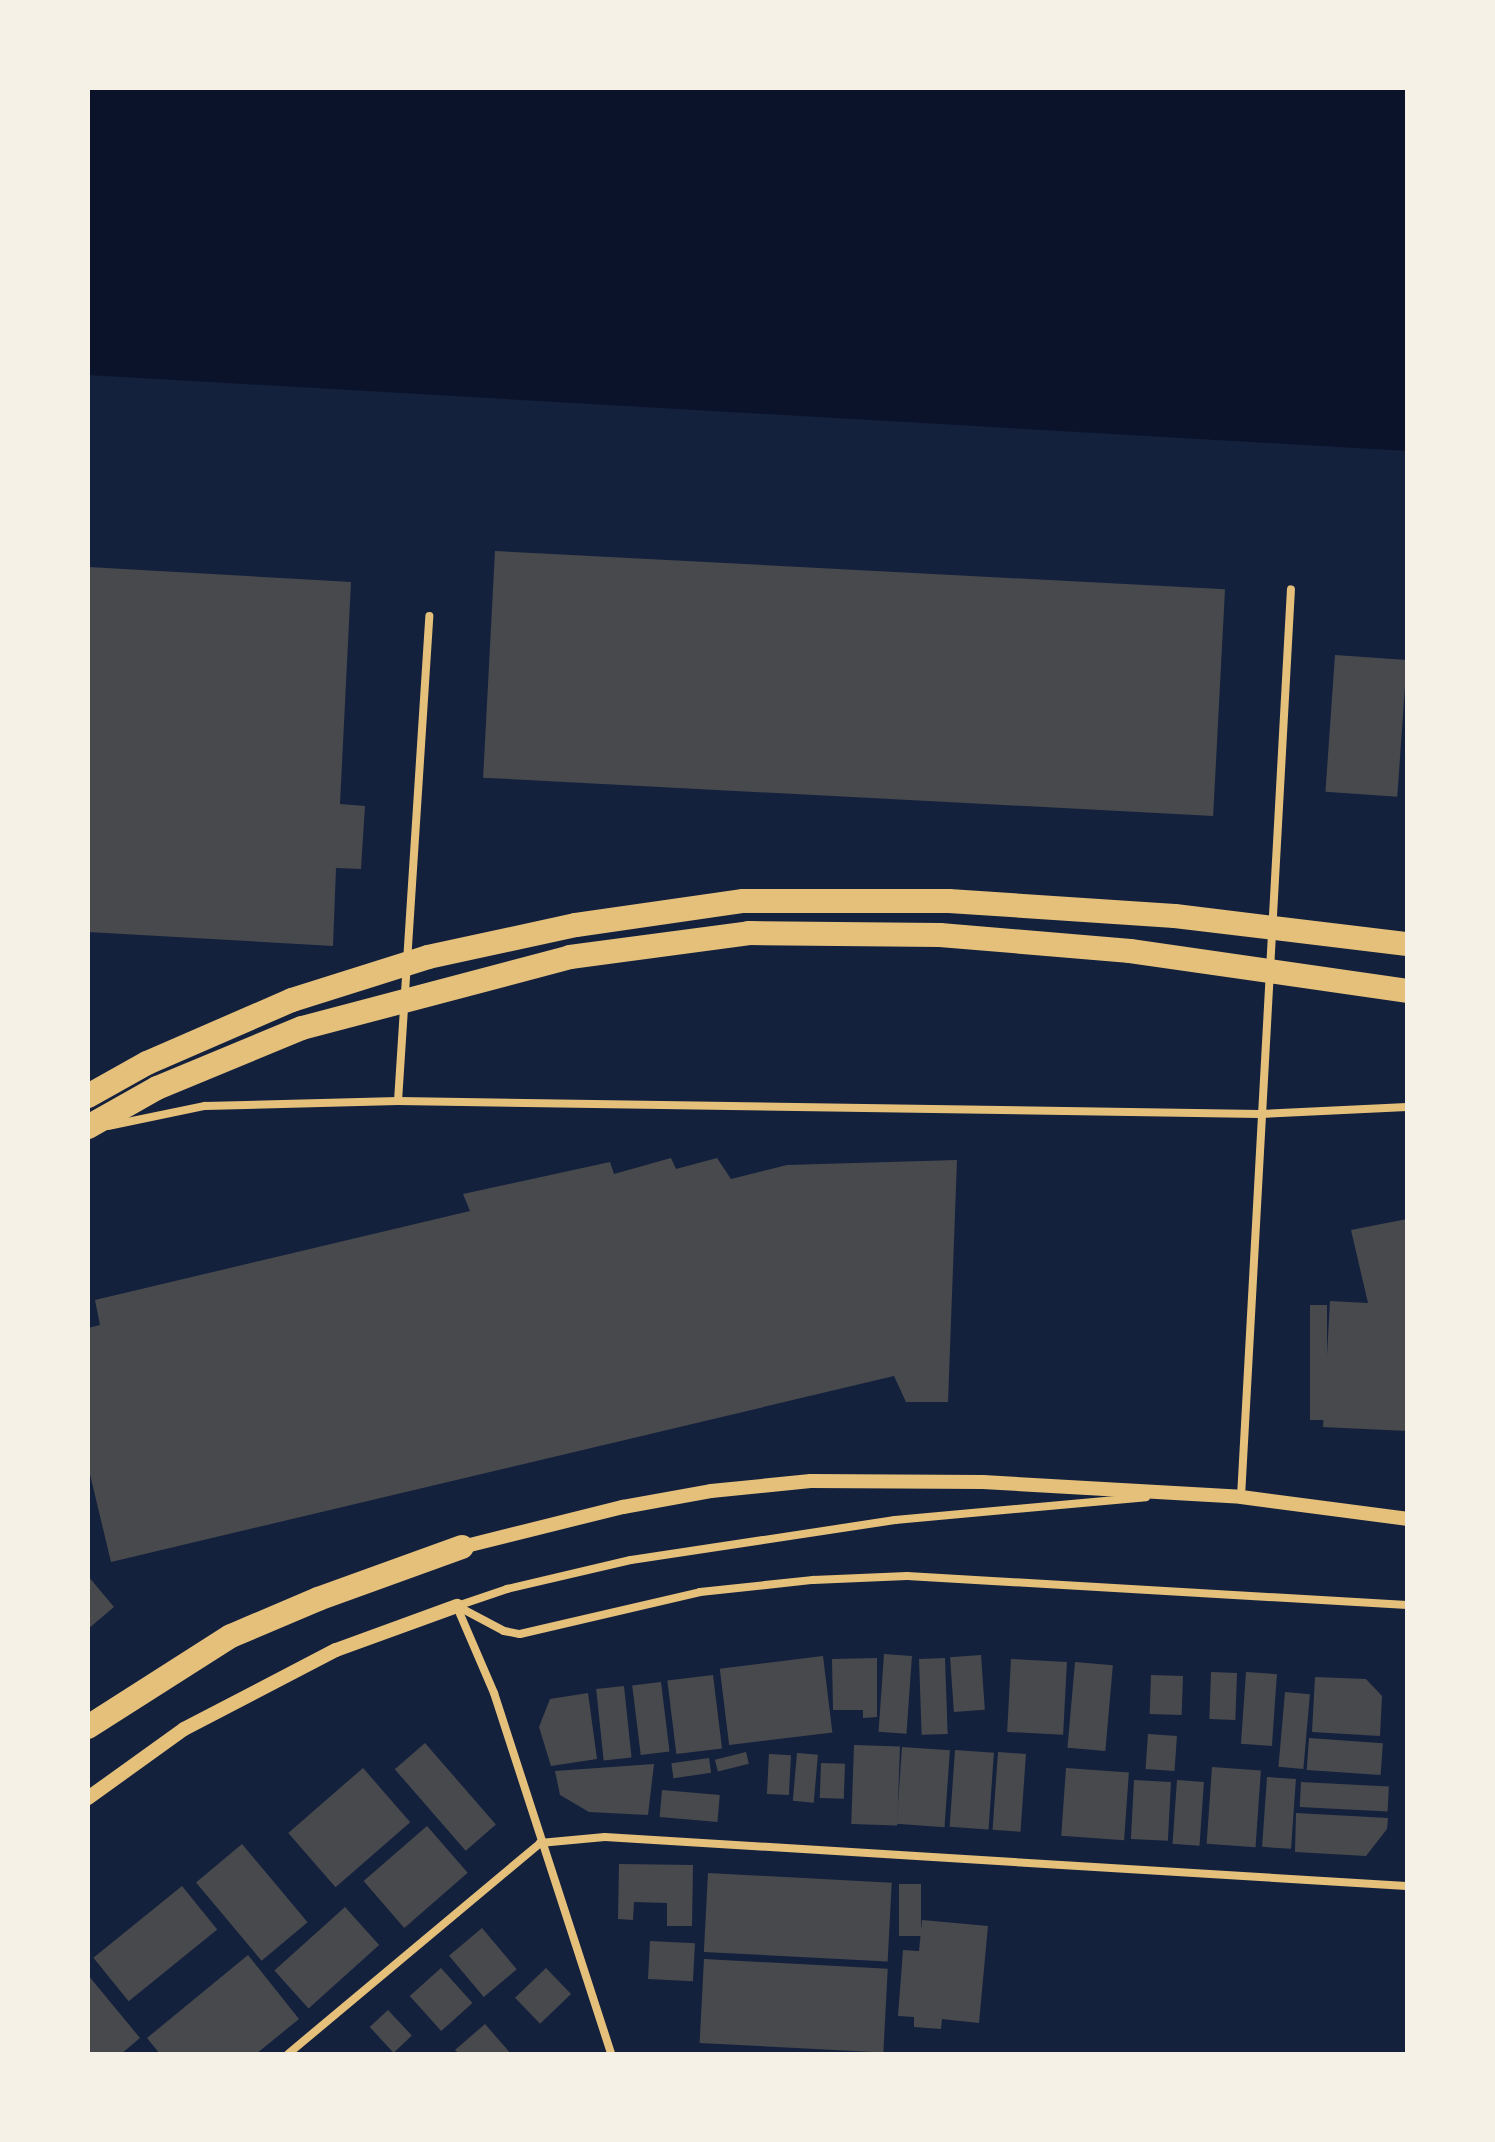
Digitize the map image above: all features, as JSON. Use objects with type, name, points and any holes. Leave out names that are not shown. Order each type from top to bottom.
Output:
[{"type":"highway","points":[[88,1096],[147,1063],[292,1000],[428,957],[576,925],[743,901],[994,904],[1175,916],[1407,944]]},
{"type":"highway","points":[[88,1129],[157,1088],[302,1028],[570,957],[749,933],[940,935],[1130,951],[1407,991]]},
{"type":"highway","points":[[88,1727],[231,1636],[318,1599],[462,1547]]},
{"type":"street","points":[[1241,1497],[1291,589]]},
{"type":"street","points":[[398,1101],[429,616]]},
{"type":"street","points":[[88,1129],[205,1106],[398,1101],[1260,1114],[1407,1107]]},
{"type":"street","points":[[462,1547],[623,1507],[711,1491],[811,1481],[983,1482],[1241,1497],[1407,1519]]},
{"type":"street","points":[[88,1798],[184,1729],[336,1650],[507,1589],[631,1560],[813,1531],[1179,1494]]},
{"type":"street","points":[[457,1606],[504,1631],[520,1634],[700,1592],[907,1576],[1407,1605]]},
{"type":"street","points":[[457,1606],[494,1693],[540,1843],[611,2054]]},
{"type":"street","points":[[288,2054],[540,1843],[605,1837],[1407,1886]]},
{"type":"water","points":[[88,88],[1407,88],[1407,451],[88,375]]},
{"type":"building","points":[[495,551],[1225,589],[1213,816],[483,778]]},
{"type":"building","points":[[88,567],[351,582],[340,804],[365,806],[361,869],[336,868],[333,946],[88,932]]},
{"type":"building","points":[[1335,655],[1407,660],[1397,797],[1325,792]]},
{"type":"building","points":[[671,1158],[676,1169],[717,1158],[731,1179],[787,1165],[957,1160],[948,1402],[906,1402],[894,1376],[111,1562],[88,1466],[88,1328],[100,1325],[95,1300],[470,1211],[463,1194],[610,1162],[614,1174]]},
{"type":"building","points":[[1407,1219],[1407,1431],[1323,1427],[1330,1301],[1368,1303],[1351,1230]]},
{"type":"building","points":[[1310,1305],[1327,1305],[1327,1420],[1310,1420]]},
{"type":"building","points":[[88,1576],[114,1607],[88,1629]]},
{"type":"building","points":[[884,1654],[912,1656],[906,1734],[879,1732]]},
{"type":"building","points":[[981,1655],[985,1710],[954,1712],[950,1657]]},
{"type":"building","points":[[823,1656],[832,1732],[729,1745],[720,1669]]},
{"type":"building","points":[[877,1658],[877,1717],[863,1718],[863,1710],[833,1710],[832,1659]]},
{"type":"building","points":[[945,1658],[948,1734],[922,1735],[919,1659]]},
{"type":"building","points":[[1011,1659],[1067,1662],[1063,1735],[1007,1732]]},
{"type":"building","points":[[1075,1662],[1113,1665],[1105,1751],[1068,1748]]},
{"type":"building","points":[[1211,1672],[1237,1673],[1235,1720],[1209,1719]]},
{"type":"building","points":[[1246,1672],[1277,1674],[1272,1746],[1241,1744]]},
{"type":"building","points":[[713,1675],[722,1748],[676,1754],[667,1681]]},
{"type":"building","points":[[1151,1675],[1183,1676],[1182,1715],[1150,1714]]},
{"type":"building","points":[[1315,1677],[1366,1679],[1382,1696],[1380,1736],[1312,1732]]},
{"type":"building","points":[[661,1682],[670,1751],[641,1755],[632,1686]]},
{"type":"building","points":[[624,1686],[632,1758],[604,1761],[596,1689]]},
{"type":"building","points":[[1285,1692],[1310,1694],[1303,1769],[1278,1767]]},
{"type":"building","points":[[588,1693],[597,1759],[551,1766],[539,1727],[550,1699]]},
{"type":"building","points":[[1148,1734],[1177,1736],[1174,1771],[1146,1769]]},
{"type":"building","points":[[1309,1738],[1383,1743],[1381,1775],[1307,1770]]},
{"type":"building","points":[[425,1743],[496,1825],[466,1851],[395,1769]]},
{"type":"building","points":[[854,1745],[900,1747],[897,1826],[851,1824]]},
{"type":"building","points":[[902,1747],[950,1750],[945,1827],[897,1824]]},
{"type":"building","points":[[955,1750],[994,1753],[989,1830],[950,1827]]},
{"type":"building","points":[[746,1752],[749,1764],[718,1771],[715,1760]]},
{"type":"building","points":[[998,1752],[1026,1754],[1020,1832],[993,1830]]},
{"type":"building","points":[[797,1753],[818,1755],[814,1803],[793,1801]]},
{"type":"building","points":[[769,1754],[791,1755],[789,1795],[767,1794]]},
{"type":"building","points":[[709,1758],[711,1773],[673,1778],[671,1763]]},
{"type":"building","points":[[821,1763],[845,1764],[844,1799],[820,1798]]},
{"type":"building","points":[[654,1764],[648,1815],[589,1812],[560,1795],[555,1771]]},
{"type":"building","points":[[1212,1767],[1261,1770],[1256,1847],[1207,1844]]},
{"type":"building","points":[[363,1768],[410,1822],[336,1887],[288,1833]]},
{"type":"building","points":[[1066,1768],[1129,1772],[1124,1840],[1061,1836]]},
{"type":"building","points":[[1267,1777],[1296,1779],[1291,1849],[1262,1847]]},
{"type":"building","points":[[1134,1780],[1171,1782],[1168,1841],[1131,1839]]},
{"type":"building","points":[[1177,1780],[1204,1782],[1199,1846],[1173,1844]]},
{"type":"building","points":[[1301,1782],[1389,1787],[1388,1812],[1300,1807]]},
{"type":"building","points":[[662,1790],[720,1795],[717,1822],[660,1817]]},
{"type":"building","points":[[1296,1813],[1388,1818],[1387,1829],[1366,1856],[1295,1852]]},
{"type":"building","points":[[427,1826],[468,1873],[404,1928],[364,1881]]},
{"type":"building","points":[[242,1844],[308,1922],[262,1961],[196,1883]]},
{"type":"building","points":[[619,1864],[693,1865],[692,1926],[667,1926],[667,1903],[634,1902],[633,1920],[618,1919]]},
{"type":"building","points":[[708,1873],[892,1883],[888,1962],[704,1952]]},
{"type":"building","points":[[899,1884],[921,1884],[921,1936],[899,1936]]},
{"type":"building","points":[[182,1886],[217,1930],[129,2001],[93,1958]]},
{"type":"building","points":[[345,1907],[379,1945],[309,2008],[274,1971]]},
{"type":"building","points":[[922,1920],[988,1926],[979,2023],[942,2019],[941,2029],[914,2027],[914,2017],[898,2016],[903,1950],[919,1951]]},
{"type":"building","points":[[482,1928],[517,1969],[484,1997],[449,1956]]},
{"type":"building","points":[[650,1941],[695,1943],[693,1981],[648,1979]]},
{"type":"building","points":[[248,1955],[299,2019],[256,2054],[160,2054],[147,2038]]},
{"type":"building","points":[[704,1959],[888,1969],[883,2053],[700,2043]]},
{"type":"building","points":[[441,1968],[472,2003],[441,2031],[410,1996]]},
{"type":"building","points":[[546,1968],[571,1994],[540,2024],[515,1998]]},
{"type":"building","points":[[88,1975],[140,2038],[121,2054],[88,2054]]},
{"type":"building","points":[[388,2010],[412,2036],[394,2053],[370,2027]]},
{"type":"building","points":[[485,2024],[511,2054],[459,2054],[455,2050]]}]
